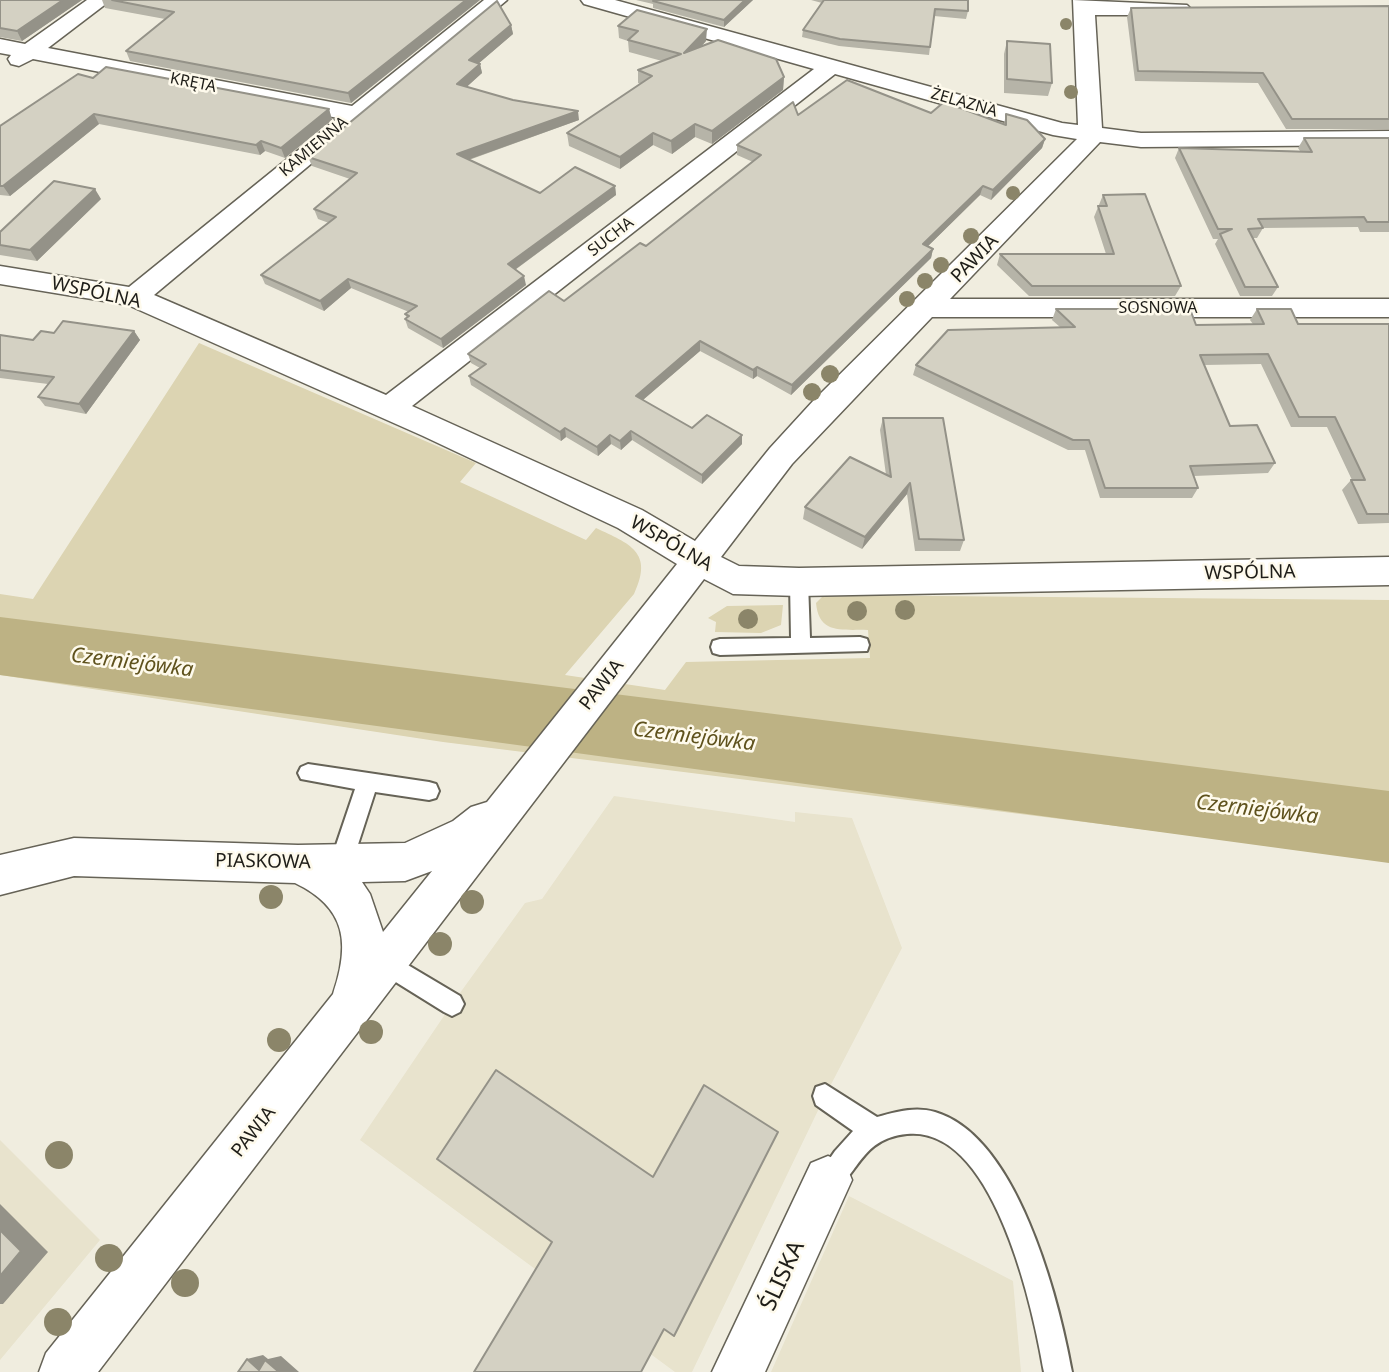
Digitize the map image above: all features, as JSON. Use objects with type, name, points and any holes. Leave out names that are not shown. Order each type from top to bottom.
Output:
[{"type":"street","points":[[0,71],[101,0]]},
{"type":"street","name":"KAMIENNA","points":[[134,297],[496,0]]},
{"type":"street","name":"ŻELAZNA","points":[[591,0],[833,65],[1052,128],[1090,135],[1141,140],[1389,138]]},
{"type":"street","points":[[1090,135],[1083,5],[1202,8]]},
{"type":"street","name":"KRĘTA","points":[[0,46],[355,114]]},
{"type":"street","name":"SUCHA","points":[[388,408],[833,65]]},
{"type":"street","name":"PAWIA","points":[[65,1372],[780,456],[1087,144],[1090,135]]},
{"type":"street","name":"WSPÓLNA","points":[[0,275],[134,297],[388,408],[630,519],[733,580],[799,582],[1389,571]]},
{"type":"street","name":"SOSNOWA","points":[[926,308],[1389,308]]},
{"type":"street","name":"PIASKOWA","points":[[0,875],[74,857],[298,864],[405,862],[437,850],[467,834],[521,787]]},
{"type":"street","points":[[298,864],[335,883],[353,902],[360,918],[365,951],[360,979],[348,1012]]},
{"type":"street","name":"ŚLISKA","points":[[738,1372],[828,1180]]},
{"type":"lane","points":[[799,582],[801,646]]},
{"type":"lane","points":[[720,647],[860,645]]},
{"type":"lane","points":[[309,773],[429,791]]},
{"type":"lane","points":[[341,863],[368,782]]},
{"type":"lane","points":[[386,963],[452,1004]]},
{"type":"lane","points":[[825,1096],[875,1131]]},
{"type":"lane","points":[[828,1180],[853,1148],[875,1131],[909,1122],[936,1124],[964,1140],[990,1168],[1010,1210],[1035,1277],[1058,1372]]},
{"type":"shaded area","points":[[199,343],[476,463],[460,482],[586,540],[596,528],[619,539],[635,551],[641,568],[640,580],[634,594],[565,675],[665,690],[686,662],[870,658],[868,630],[833,628],[822,621],[816,603],[824,595],[1389,600],[1389,860],[443,742],[0,675],[0,594],[33,599]]},
{"type":"shaded area","points":[[783,605],[781,625],[761,633],[715,632],[716,622],[708,618],[727,606]]},
{"type":"shaded area","points":[[614,796],[795,822],[795,812],[852,818],[902,948],[825,1096],[692,1372],[675,1372],[360,1140],[452,1004],[525,903],[542,899]]},
{"type":"shaded area","points":[[0,1140],[100,1240],[0,1360]]},
{"type":"shaded area","points":[[849,1196],[1013,1281],[1021,1372],[771,1372]]},
{"type":"building","points":[[0,0],[63,0],[17,31],[0,28]]},
{"type":"building","points":[[112,0],[466,0],[348,93],[126,51],[174,12]]},
{"type":"building","points":[[654,0],[745,0],[724,20]]},
{"type":"building","points":[[824,0],[968,0],[968,11],[935,9],[930,47],[840,39],[803,30]]},
{"type":"building","points":[[497,1],[511,25],[469,60],[480,64],[457,84],[513,100],[578,111],[457,154],[540,193],[575,167],[615,186],[508,264],[524,276],[441,339],[405,319],[409,316],[405,314],[417,306],[348,279],[320,301],[261,275],[336,217],[314,209],[357,173],[308,157]]},
{"type":"building","points":[[1389,6],[1389,119],[1292,119],[1263,73],[1138,71],[1131,8]]},
{"type":"building","points":[[637,10],[707,29],[684,53],[718,40],[776,59],[784,77],[712,131],[695,124],[671,141],[653,133],[620,157],[567,133],[652,76],[638,70],[681,54],[628,40],[638,31],[618,26]]},
{"type":"building","points":[[1007,41],[1050,44],[1052,83],[1007,79]]},
{"type":"building","points":[[106,67],[329,109],[281,148],[261,141],[256,145],[94,114],[0,186],[0,126],[78,74],[93,78]]},
{"type":"building","points":[[847,80],[931,113],[944,102],[1006,125],[1006,114],[1027,120],[1045,139],[993,190],[983,186],[923,244],[933,249],[792,385],[757,367],[753,370],[700,341],[636,396],[692,428],[707,415],[742,435],[702,475],[631,431],[620,441],[610,435],[597,447],[565,428],[560,432],[469,376],[486,364],[468,354],[549,291],[564,301],[640,243],[646,246],[761,155],[737,145],[793,102],[798,115]]},
{"type":"building","points":[[1304,138],[1389,138],[1389,222],[1367,222],[1364,217],[1258,219],[1263,228],[1248,229],[1278,287],[1245,287],[1220,234],[1232,229],[1218,229],[1179,148],[1312,152]]},
{"type":"building","points":[[54,181],[95,189],[30,250],[0,245],[0,232]]},
{"type":"building","points":[[1145,194],[1181,286],[1032,286],[1000,254],[1114,254],[1098,206],[1107,206],[1103,195]]},
{"type":"building","points":[[1056,309],[1190,309],[1196,325],[1264,324],[1257,309],[1291,309],[1298,324],[1389,324],[1389,514],[1367,514],[1351,480],[1365,480],[1335,417],[1299,417],[1268,354],[1200,355],[1230,426],[1257,425],[1275,463],[1190,466],[1198,488],[1105,488],[1089,440],[1073,440],[916,365],[948,330],[1075,327]]},
{"type":"building","points":[[63,321],[134,331],[79,404],[38,397],[54,377],[0,370],[0,335],[33,340],[41,331],[54,333]]},
{"type":"building","points":[[883,418],[943,418],[964,540],[919,539],[910,483],[865,537],[805,507],[850,457],[891,477]]},
{"type":"building","points":[[496,1070],[653,1177],[704,1085],[778,1132],[674,1336],[664,1329],[641,1372],[474,1372],[552,1242],[437,1159]]},
{"type":"building","points":[[0,1230],[21,1251],[0,1276]]},
{"type":"building","points":[[247,1359],[259,1370],[265,1360],[279,1372],[238,1372]]},
{"type":"waterway","name":"Czerniejówka","points":[[0,646],[1389,827]]}]
